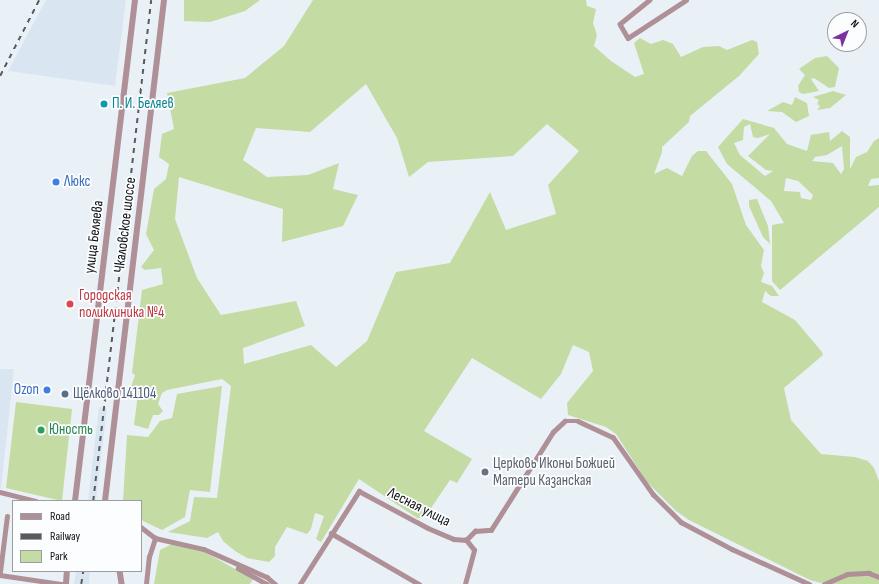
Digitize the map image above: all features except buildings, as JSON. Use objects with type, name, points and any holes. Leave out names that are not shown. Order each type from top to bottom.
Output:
[{"type":"street","name":"улица Беляева","points":[[75,500],[135,0]]},
{"type":"street","name":"Чкаловское шоссе","points":[[105,500],[164,0]]},
{"type":"street","points":[[650,0],[620,24],[628,38],[686,0]]},
{"type":"street","points":[[465,584],[474,550],[466,540],[475,531],[491,530],[554,432],[565,421],[578,420],[613,437],[653,494],[681,522],[732,550],[809,584]]},
{"type":"street","name":"Лесная улица","points":[[331,533],[358,492],[362,491],[428,528],[454,539],[466,540]]},
{"type":"street","points":[[0,492],[32,500]]},
{"type":"street","points":[[7,516],[0,574],[62,584]]},
{"type":"street","points":[[142,528],[156,538],[204,550],[267,577],[275,584]]},
{"type":"street","points":[[300,584],[331,533],[420,584]]},
{"type":"street","points":[[146,584],[149,557],[156,538]]},
{"type":"street","points":[[229,562],[267,584]]},
{"type":"street","points":[[66,584],[67,572]]},
{"type":"street","points":[[120,572],[122,584]]},
{"type":"street","points":[[824,584],[847,574],[869,573],[879,577]]},
{"type":"shaded area","points":[[46,0],[126,0],[115,86],[8,71]]},
{"type":"shaded area","points":[[0,369],[14,369],[1,489],[0,488]]},
{"type":"shaded area","points":[[99,407],[107,408],[96,500],[88,500]]},
{"type":"shaded area","points":[[76,572],[90,572],[89,584],[74,584]]},
{"type":"green space","points":[[184,0],[260,0],[245,11],[210,22],[184,21]]},
{"type":"green space","points":[[313,0],[586,0],[587,6],[596,9],[593,23],[597,35],[594,46],[611,61],[635,77],[644,74],[634,43],[640,38],[651,44],[663,40],[673,44],[681,57],[703,47],[719,46],[727,50],[752,40],[757,42],[759,54],[739,76],[690,116],[689,122],[662,147],[662,152],[654,174],[667,168],[682,176],[692,156],[698,151],[706,151],[732,184],[746,225],[764,250],[761,266],[764,273],[761,282],[772,286],[779,296],[771,296],[765,291],[762,302],[795,320],[823,355],[784,388],[791,420],[821,454],[855,457],[868,461],[874,468],[879,481],[879,575],[847,573],[821,583],[810,580],[689,520],[676,511],[647,482],[616,434],[606,427],[568,415],[567,403],[593,371],[589,352],[573,345],[561,374],[541,399],[472,358],[424,431],[472,459],[457,483],[450,480],[429,511],[422,518],[417,518],[359,479],[321,542],[316,539],[324,516],[315,513],[311,529],[307,534],[287,527],[275,547],[275,556],[269,562],[247,558],[235,551],[223,541],[218,532],[207,538],[168,532],[190,521],[194,497],[217,498],[231,386],[222,379],[167,390],[162,393],[158,404],[163,411],[159,415],[153,415],[148,429],[134,425],[137,402],[136,389],[131,387],[135,375],[132,373],[142,290],[163,284],[161,268],[145,270],[141,267],[154,250],[146,234],[154,189],[166,179],[169,164],[159,157],[162,134],[174,129],[167,93],[245,78],[284,46]],"holes":[[[366,84],[397,138],[409,177],[428,162],[513,156],[547,124],[579,151],[548,185],[556,214],[506,230],[490,192],[450,263],[396,272],[367,341],[336,367],[311,345],[244,364],[243,348],[305,326],[296,301],[221,315],[197,278],[175,219],[179,177],[283,209],[282,242],[343,226],[358,195],[333,189],[339,163],[308,175],[267,177],[243,160],[256,128],[310,132]]]},
{"type":"green space","points":[[827,56],[839,68],[835,87],[829,88],[814,78],[811,79],[819,91],[803,94],[799,92],[798,86],[805,75],[799,69],[815,58]]},
{"type":"green space","points":[[833,91],[846,95],[830,108],[817,110],[820,106],[817,104],[819,100],[813,97]]},
{"type":"green space","points":[[795,97],[807,103],[809,116],[796,122],[782,112],[767,111],[783,102],[792,105]]},
{"type":"green space","points":[[743,119],[774,128],[787,144],[807,151],[811,135],[829,132],[830,141],[842,131],[850,137],[850,169],[856,157],[867,152],[874,141],[879,138],[879,178],[871,179],[868,186],[879,185],[879,207],[780,290],[772,281],[772,225],[784,223],[771,201],[727,164],[718,147]],"holes":[[[750,124],[753,137],[758,138],[770,134],[748,156],[766,170],[773,171],[765,176],[740,155],[734,143],[743,140],[744,127]],[[842,146],[844,169],[841,174],[833,163],[812,161],[815,157],[827,155]],[[786,178],[798,181],[813,195],[811,200],[801,198],[800,192],[784,191]]]},
{"type":"green space","points":[[757,199],[768,226],[770,244],[763,237],[749,206],[749,200]]},
{"type":"green space","points":[[222,386],[210,492],[190,490],[185,517],[162,530],[142,520],[142,500],[123,500],[127,435],[148,437],[160,421],[172,418],[177,394]]},
{"type":"green space","name":"Юность","points":[[16,402],[72,409],[62,500],[6,488]]},
{"type":"green space","points":[[172,544],[203,551],[253,579],[250,584],[154,584],[160,550]]},
{"type":"green space","points":[[869,574],[879,578],[879,584],[829,584],[847,575]]},
{"type":"railway","points":[[0,76],[39,0]]},
{"type":"railway","points":[[93,500],[151,0]]},
{"type":"railway","points":[[81,584],[83,572]]},
{"type":"place","name":"П. И. Беляев","points":[[104,104]]},
{"type":"place","name":"Люкс","points":[[56,182]]},
{"type":"place","name":"Городская поликлиника №4","points":[[70,304]]},
{"type":"place","name":"Ozon","points":[[47,390]]},
{"type":"place","name":"Щёлково 141104","points":[[65,394]]},
{"type":"place","name":"Юность","points":[[41,430]]},
{"type":"place","name":"Церковь Иконы Божией Матери Казанская","points":[[485,472]]}]
